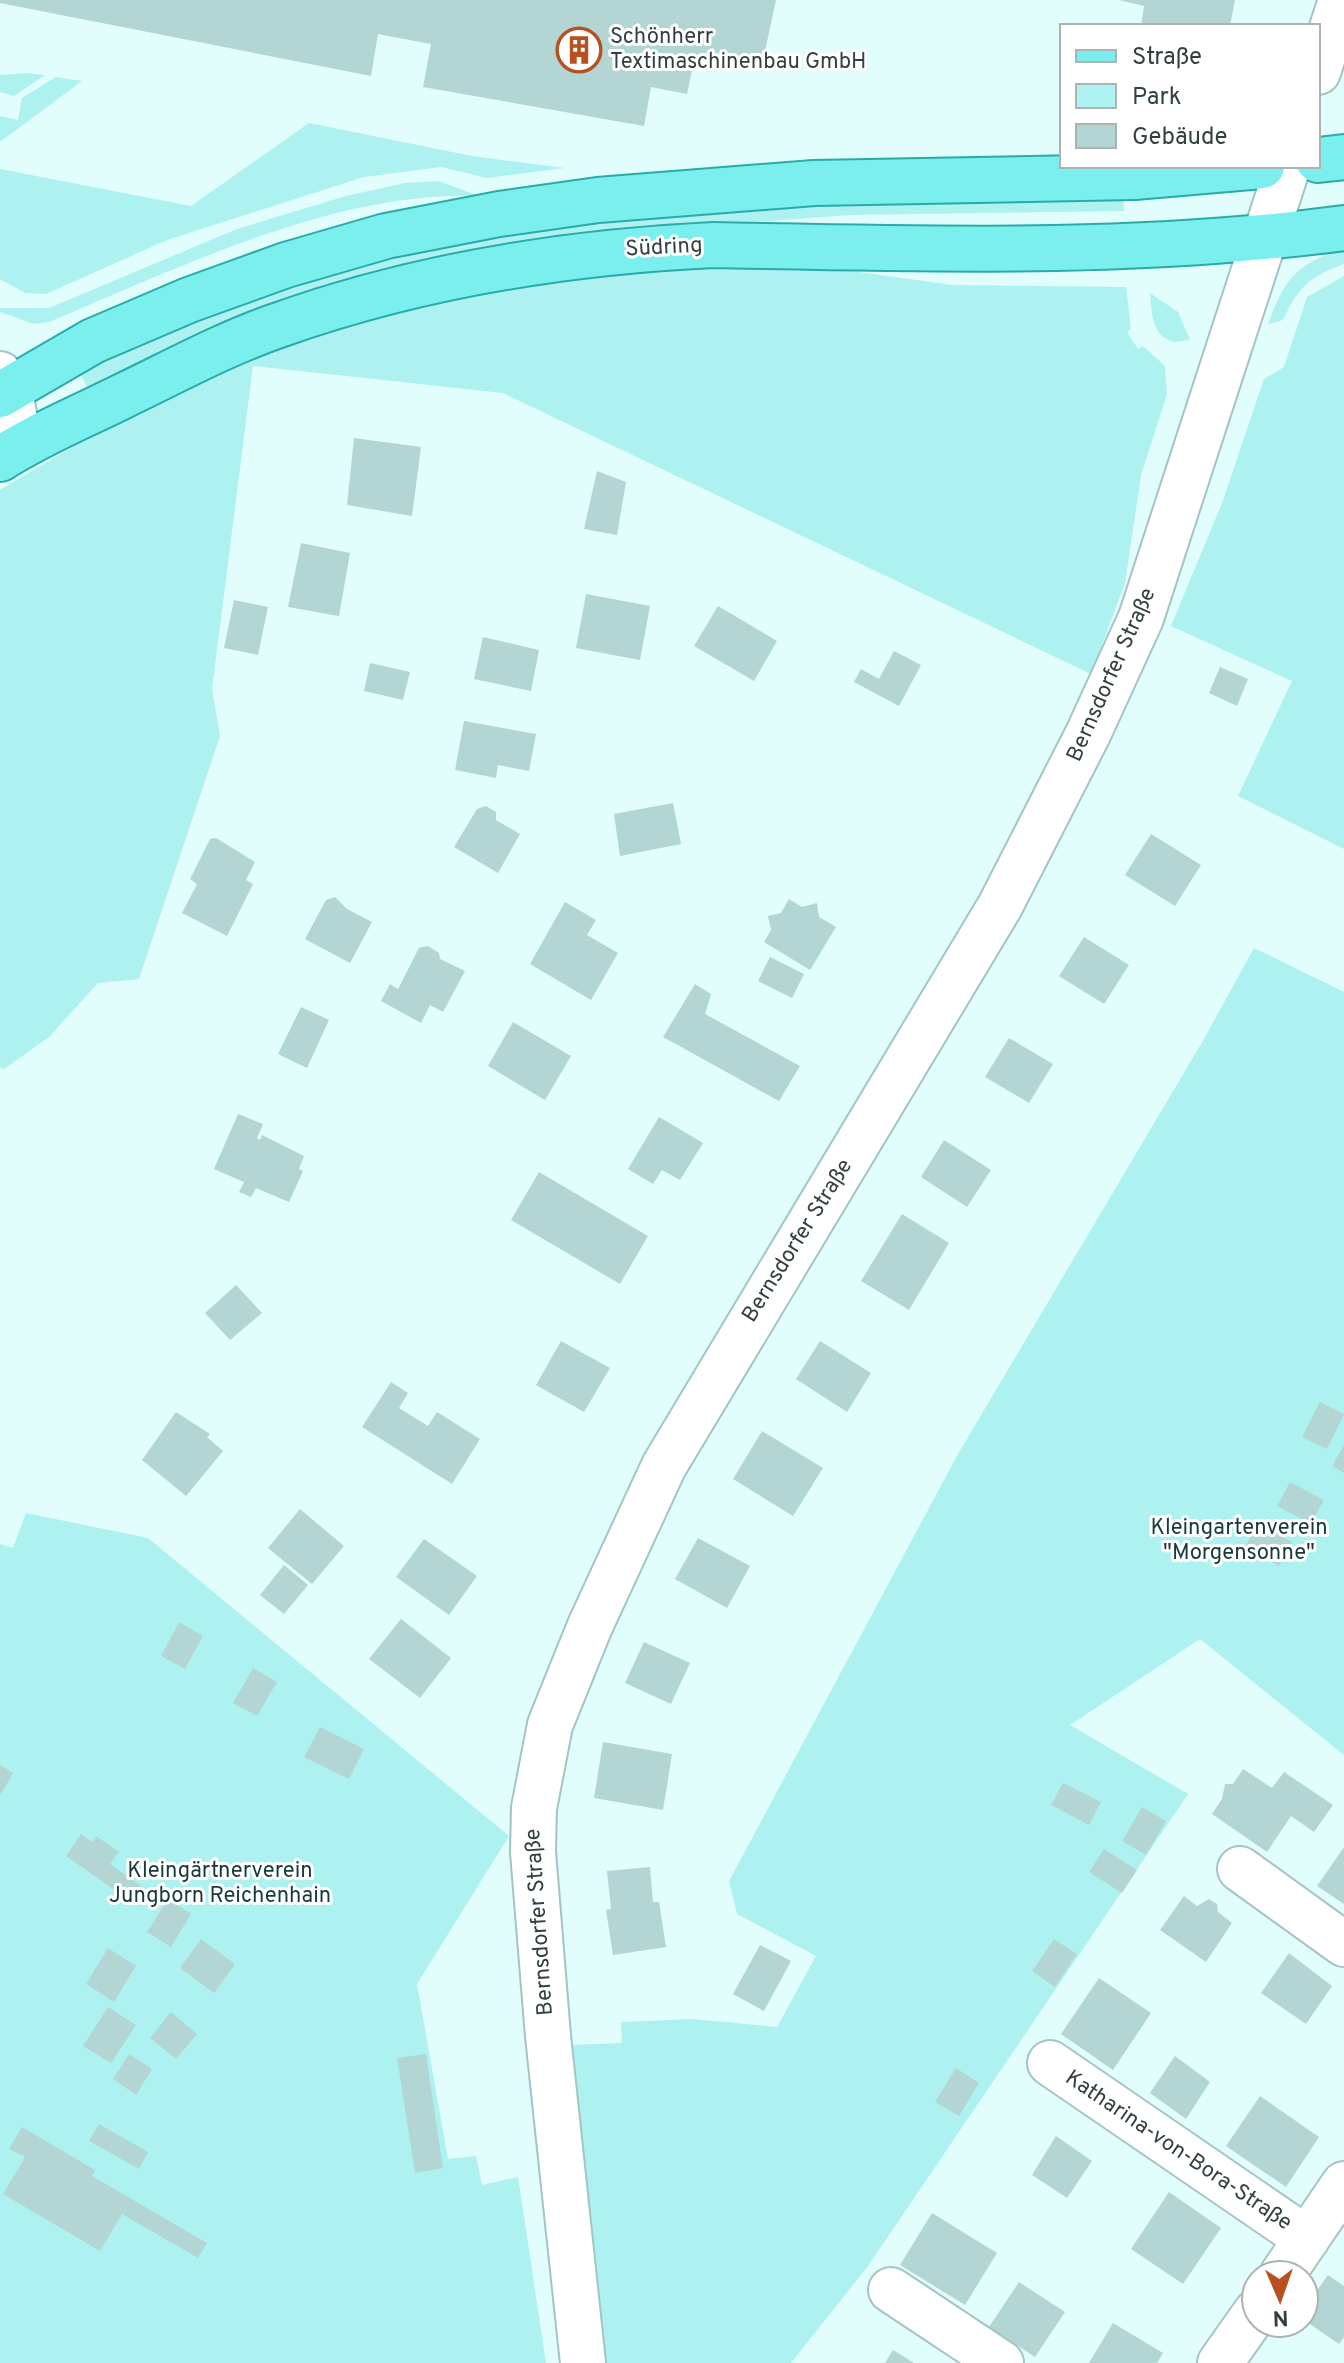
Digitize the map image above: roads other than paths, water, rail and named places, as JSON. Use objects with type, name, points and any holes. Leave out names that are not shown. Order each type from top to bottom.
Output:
[{"type":"main road","points":[[1320,160],[1344,157]]},
{"type":"main road","name":"Südring","points":[[3,386],[93,341],[286,265],[386,236],[499,214],[598,200],[814,183],[1134,177],[1239,168]]},
{"type":"main road","name":"Südring","points":[[10,453],[277,325],[355,301],[500,267],[582,254],[714,245],[1029,250],[1135,248],[1267,238],[1344,228]]},
{"type":"street","points":[[1320,66],[1341,0]]},
{"type":"street","name":"Bernsdorfer Straße","points":[[583,2363],[548,2036],[533,1852],[534,1808],[550,1725],[590,1626],[664,1466],[1000,906],[1088,734],[1141,618],[1287,168]]},
{"type":"street","name":"Südring","points":[[3,386],[10,453]]},
{"type":"street","points":[[1240,1869],[1344,1944]]},
{"type":"street","name":"Katharina-von-Bora-Straße","points":[[1050,2063],[1307,2239]]},
{"type":"street","name":"Katharina-von-Bora-Straße","points":[[1293,2259],[1344,2184]]},
{"type":"street","points":[[891,2290],[1001,2363]]},
{"type":"street","points":[[1220,2363],[1240,2335]]},
{"type":"place","name":"Schönherr Textimaschinenbau GmbH","points":[[579,50]]},
{"type":"park label","name":"Kleingartenverein \"Morgensonne\"","points":[[1239,1540]]},
{"type":"park label","name":"Kleingärtnerverein Jungborn Reichenhain","points":[[220,1884]]}]
